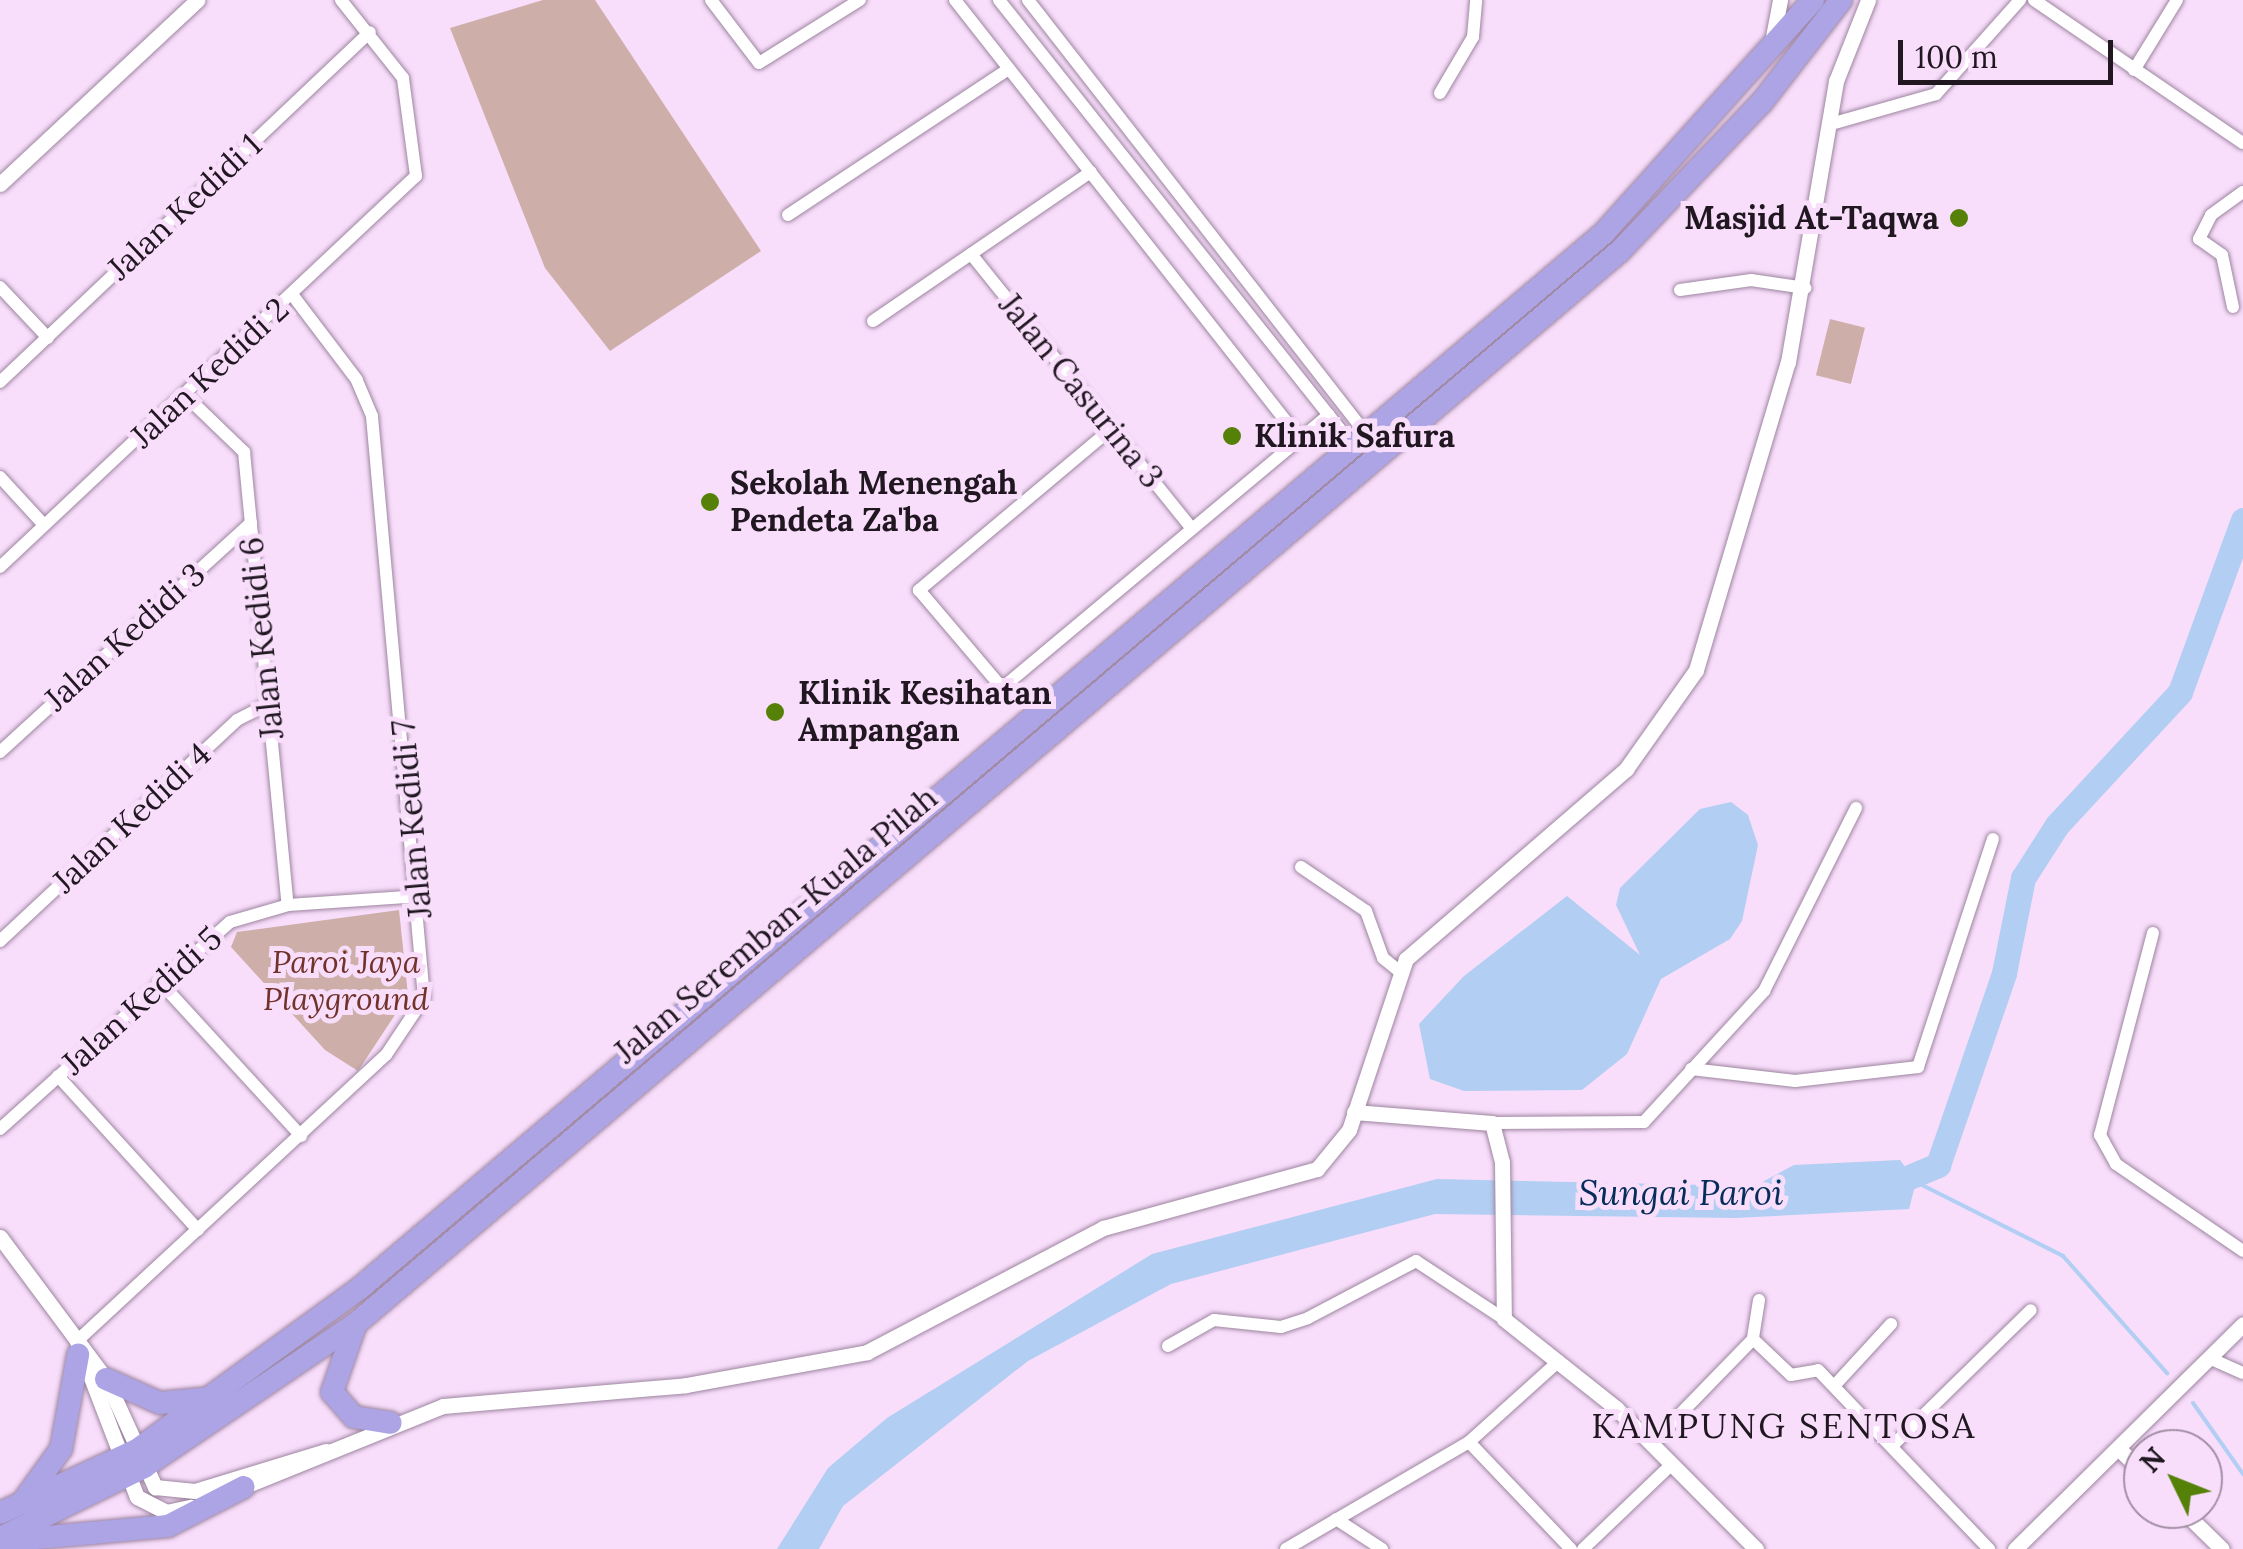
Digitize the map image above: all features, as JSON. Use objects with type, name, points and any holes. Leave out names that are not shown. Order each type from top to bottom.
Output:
[{"type":"highway","name":"Jalan Seremban-Kuala Pilah","points":[[10,1510],[132,1462],[360,1288],[1616,222],[1813,0]]},
{"type":"highway","name":"Jalan Seremban-Kuala Pilah","points":[[0,1540],[358,1322],[1619,252],[1762,102],[1841,0]]},
{"type":"highway","points":[[358,1322],[332,1392],[354,1417],[391,1422]]},
{"type":"highway","points":[[10,1510],[61,1449],[78,1348]]},
{"type":"highway","points":[[106,1379],[160,1403],[216,1397]]},
{"type":"highway","points":[[0,1540],[168,1526],[244,1487]]},
{"type":"street","points":[[0,183],[196,0]]},
{"type":"street","points":[[341,0],[370,32]]},
{"type":"street","points":[[711,0],[759,63],[860,0]]},
{"type":"street","points":[[956,0],[1300,439]]},
{"type":"street","points":[[999,0],[1328,415],[1360,441]]},
{"type":"street","points":[[1028,0],[1360,441]]},
{"type":"street","points":[[1440,93],[1473,37],[1476,0]]},
{"type":"street","points":[[1768,55],[1780,0]]},
{"type":"street","points":[[0,1236],[78,1348],[106,1379],[132,1462],[137,1497],[166,1512],[244,1487],[391,1422],[443,1406],[686,1385],[868,1352],[1103,1228],[1318,1169],[1354,1112],[1399,971],[1452,914],[1626,770],[1674,712],[1734,558],[1805,288],[1836,80],[1868,0]]},
{"type":"street","points":[[1831,124],[1936,94],[2020,0]]},
{"type":"street","points":[[2034,0],[2243,143]]},
{"type":"street","points":[[2134,70],[2177,0]]},
{"type":"street","name":"Jalan Kedidi 2","points":[[0,566],[294,296],[416,176],[403,78],[370,32]]},
{"type":"street","name":"Jalan Kedidi 1","points":[[0,382],[370,32]]},
{"type":"street","points":[[788,216],[1010,69]]},
{"type":"street","points":[[873,321],[1090,172]]},
{"type":"street","points":[[2233,307],[2222,255],[2199,239],[2211,215],[2243,192]]},
{"type":"street","name":"Jalan Casurina 3","points":[[971,254],[1191,528]]},
{"type":"street","points":[[1680,290],[1751,280],[1805,288]]},
{"type":"street","points":[[0,286],[48,338]]},
{"type":"street","name":"Jalan Kedidi 7","points":[[78,1348],[198,1230],[386,1056],[424,998],[421,896],[372,416],[358,380],[294,296]]},
{"type":"street","name":"Jalan Kedidi 6","points":[[186,396],[244,452],[288,905]]},
{"type":"street","points":[[1111,429],[919,590],[1002,688],[1328,415]]},
{"type":"street","points":[[0,477],[44,525]]},
{"type":"street","name":"Jalan Kedidi 3","points":[[0,752],[251,522]]},
{"type":"street","name":"Jalan Kedidi 4","points":[[0,941],[237,720],[269,704]]},
{"type":"street","points":[[1354,1112],[1492,1123],[1635,1125],[1764,990],[1856,808]]},
{"type":"street","points":[[1691,1068],[1796,1080],[1918,1067],[1992,839]]},
{"type":"street","points":[[1301,867],[1366,911],[1382,958],[1399,971]]},
{"type":"street","name":"Jalan Kedidi 5","points":[[0,1129],[230,922],[288,905],[421,896]]},
{"type":"street","points":[[2153,932],[2100,1135],[2116,1164],[2243,1251]]},
{"type":"street","points":[[160,982],[301,1136]]},
{"type":"street","points":[[58,1076],[198,1230]]},
{"type":"street","points":[[1492,1123],[1502,1162],[1499,1208],[1504,1319]]},
{"type":"street","points":[[1168,1346],[1214,1320],[1281,1327],[1308,1318],[1416,1261],[1504,1319],[1558,1361],[1653,1442],[1756,1549]]},
{"type":"street","points":[[1653,1442],[1753,1338],[1760,1300]]},
{"type":"street","points":[[1892,1446],[2031,1310]]},
{"type":"street","points":[[1835,1385],[1891,1324]]},
{"type":"street","points":[[2015,1549],[2243,1324]]},
{"type":"street","points":[[1753,1338],[1791,1374],[1818,1370],[1835,1385],[1989,1549]]},
{"type":"street","points":[[78,1348],[132,1462],[154,1488],[174,1495],[326,1450]]},
{"type":"street","points":[[2209,1358],[2243,1372]]},
{"type":"street","points":[[1286,1549],[1469,1442],[1558,1361]]},
{"type":"street","points":[[1469,1442],[1571,1549]]},
{"type":"street","points":[[2119,1449],[2123,1453]]},
{"type":"street","points":[[1583,1549],[1672,1463]]},
{"type":"street","points":[[1336,1519],[1382,1549]]},
{"type":"street","points":[[2201,1529],[2222,1549]]},
{"type":"green space","points":[[543,0],[595,0],[761,251],[610,351],[545,268],[450,28]]},
{"type":"green space","points":[[1830,319],[1865,328],[1851,384],[1816,375]]},
{"type":"green space","name":"Paroi Jaya Playground","points":[[399,910],[408,995],[358,1071],[325,1050],[231,947],[237,932]]},
{"type":"water","points":[[1731,802],[1748,815],[1758,845],[1742,921],[1730,939],[1661,979],[1627,1054],[1582,1090],[1464,1091],[1430,1079],[1419,1024],[1464,976],[1567,896],[1640,955],[1616,905],[1620,888],[1700,809]]},
{"type":"water","points":[[1900,1160],[1916,1182],[1909,1209],[1735,1218],[1435,1214],[1171,1284],[1028,1361],[843,1506],[819,1549],[777,1549],[828,1468],[887,1418],[1152,1254],[1437,1179],[1755,1186],[1794,1165]]},
{"type":"waterway","name":"Sungai Paroi","points":[[1883,1188],[1938,1165],[2004,973],[2023,878],[2057,825],[2180,692],[2243,520]]},
{"type":"waterway","points":[[1916,1182],[2063,1256],[2167,1373]]},
{"type":"waterway","points":[[2193,1403],[2243,1474]]},
{"type":"place","name":"Masjid At-Taqwa","points":[[1959,218]]},
{"type":"place","name":"Klinik Safura","points":[[1232,436]]},
{"type":"place","name":"Sekolah Menengah Pendeta Za'ba","points":[[710,502]]},
{"type":"place","name":"Klinik Kesihatan Ampangan","points":[[775,712]]},
{"type":"district","name":"KAMPUNG SENTOSA","points":[[1784,1426]]}]
